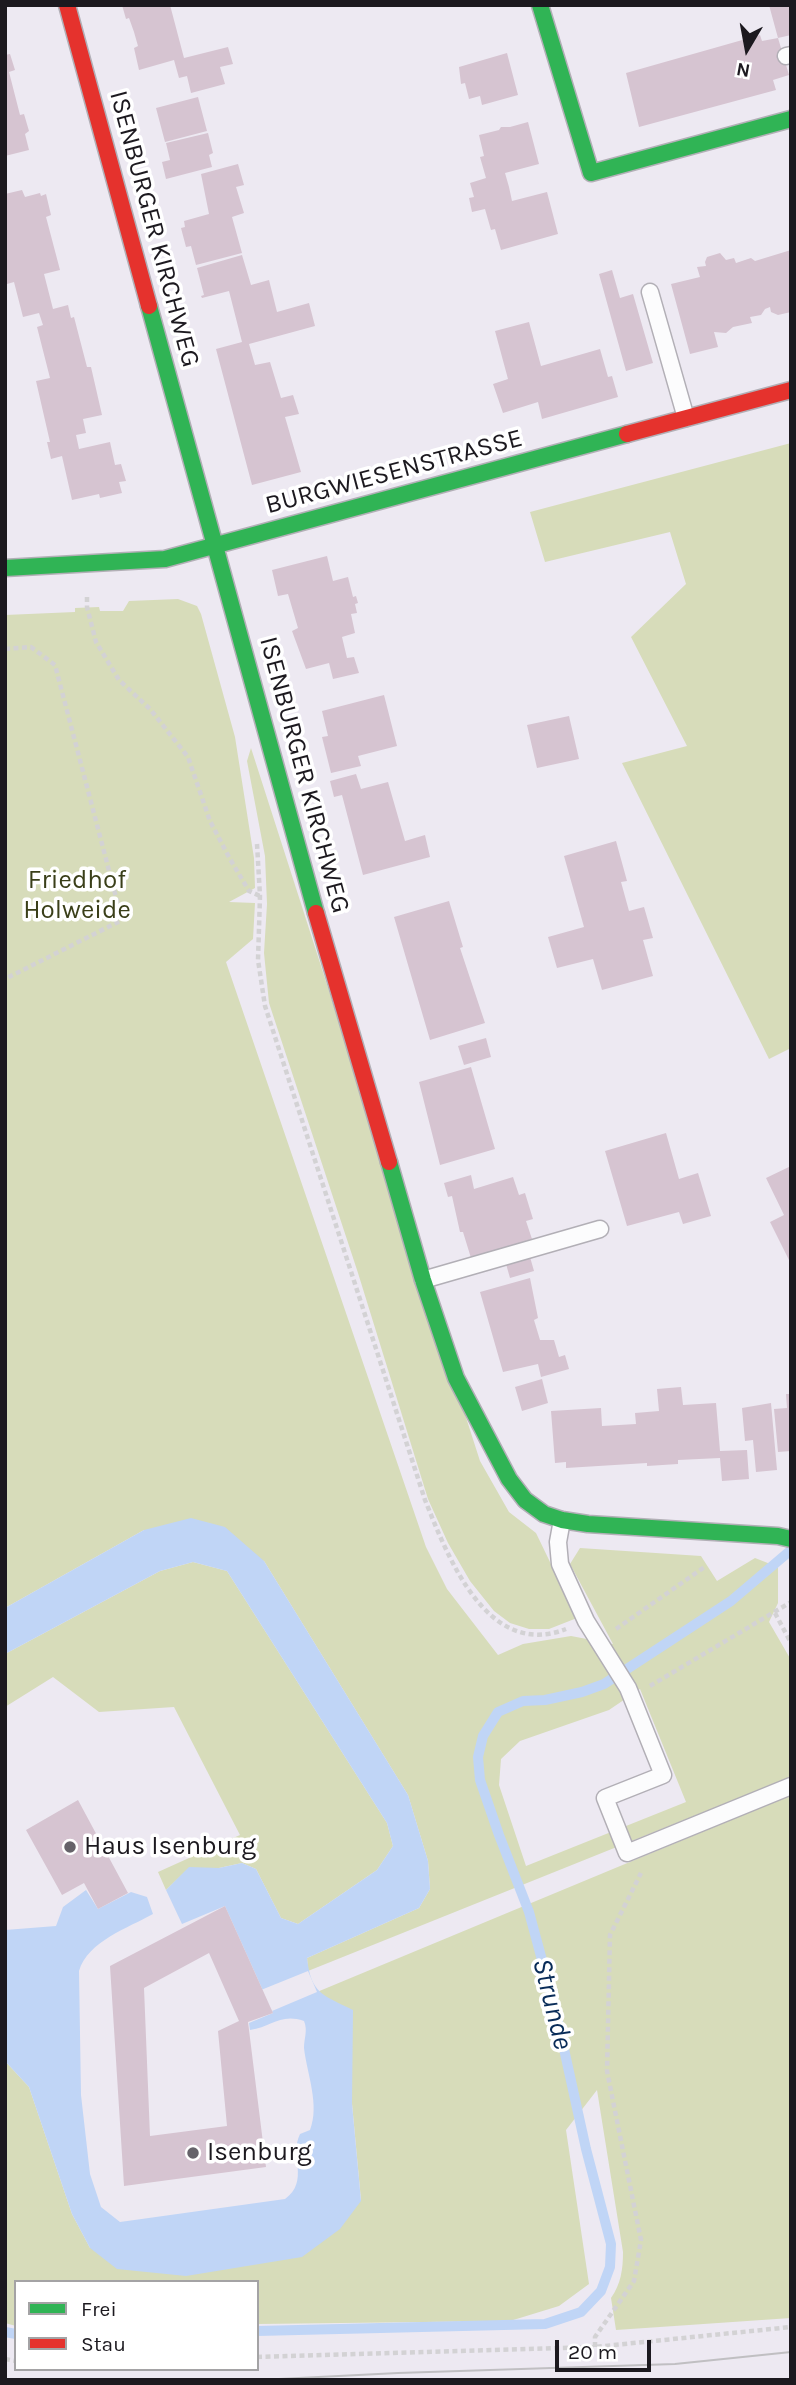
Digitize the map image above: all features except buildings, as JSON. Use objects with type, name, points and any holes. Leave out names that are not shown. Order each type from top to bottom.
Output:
[{"type":"street","name":"ISENBURGER KIRCHWEG","points":[[67,5],[317,918],[423,1280],[456,1378],[509,1479],[525,1500],[544,1514],[562,1520]]},
{"type":"street","points":[[540,5],[591,173],[791,120]]},
{"type":"street","name":"BURGWIESENSTRASSE","points":[[5,568],[164,559],[791,390]]},
{"type":"street","points":[[562,1520],[791,1539]]},
{"type":"lane","points":[[650,292],[686,418]]},
{"type":"lane","points":[[423,1280],[600,1229]]},
{"type":"lane","points":[[562,1520],[558,1542],[560,1563],[586,1621],[630,1692],[663,1775],[605,1798],[627,1853],[791,1786]]},
{"type":"path","points":[[85,564],[87,607],[96,642],[119,680],[150,709],[188,757],[210,821],[249,891],[260,896]]},
{"type":"path","points":[[5,649],[31,648],[55,665],[122,919],[5,979]]},
{"type":"path","points":[[257,843],[260,896],[258,960],[265,1006],[420,1488],[444,1545],[464,1585],[490,1615],[507,1628],[527,1635],[549,1635],[586,1621]]},
{"type":"path","points":[[598,1641],[706,1568],[722,1532]]},
{"type":"path","points":[[630,1692],[791,1602]]},
{"type":"path","points":[[775,1613],[791,1643]]},
{"type":"path","points":[[595,2347],[595,2337],[634,2281],[641,2240],[607,2071],[610,1935],[658,1841]]},
{"type":"path","points":[[259,2357],[595,2347],[791,2327]]},
{"type":"green space","points":[[791,443],[791,1048],[769,1059],[622,763],[687,746],[631,637],[686,584],[670,532],[545,562],[530,512]]},
{"type":"green space","name":"Friedhof Holweide","points":[[178,599],[197,606],[201,614],[235,737],[254,858],[255,888],[229,902],[255,903],[253,939],[226,962],[426,1547],[447,1589],[498,1655],[523,1644],[571,1636],[613,1644],[570,1564],[580,1548],[701,1556],[717,1581],[755,1558],[778,1567],[778,1603],[769,1622],[791,1660],[791,1777],[308,1971],[307,1958],[419,1908],[430,1889],[428,1861],[408,1795],[264,1561],[144,1530],[5,1608],[5,615],[75,612],[75,608],[99,607],[100,611],[123,611],[129,601]],"holes":[[[640,1689],[686,1802],[526,1866],[499,1785],[501,1759],[520,1741],[609,1710]]]},
{"type":"green space","points":[[251,748],[480,1461],[509,1512],[536,1533],[577,1618],[549,1629],[529,1629],[510,1623],[494,1611],[470,1581],[448,1543],[428,1499],[358,1273],[269,1003],[264,953],[267,904],[265,856],[247,761]]},
{"type":"green space","points":[[193,1562],[227,1571],[387,1823],[393,1846],[377,1870],[298,1924],[281,1918],[256,1869],[242,1863],[219,1868],[189,1868],[166,1890],[158,1872],[240,1835],[174,1707],[99,1712],[53,1677],[5,1707],[5,1654],[160,1571]]},
{"type":"green space","points":[[791,1795],[791,2318],[616,2330],[611,2298],[621,2276],[623,2252],[597,2090],[566,2130],[589,2284],[559,2306],[510,2321],[259,2324],[259,2280],[14,2280],[14,2325],[5,2323],[5,2061],[29,2087],[72,2214],[90,2248],[361,2200],[352,2104],[317,1992]]},
{"type":"water","points":[[191,1518],[225,1527],[264,1561],[408,1795],[428,1861],[430,1889],[419,1908],[307,1958],[312,1979],[320,1992],[353,2010],[352,2104],[361,2201],[340,2229],[302,2257],[186,2276],[117,2269],[90,2248],[72,2214],[29,2087],[5,2061],[5,1930],[56,1926],[63,1907],[86,1890],[98,1909],[131,1892],[147,1897],[153,1914],[100,1943],[91,1951],[79,1971],[81,2095],[90,2174],[101,2207],[120,2222],[285,2199],[292,2192],[298,2176],[297,2142],[300,2134],[310,2130],[313,2120],[313,2100],[304,2048],[304,2021],[282,2020],[250,2030],[249,2023],[273,2013],[225,1906],[182,1924],[166,1890],[189,1867],[219,1868],[242,1863],[256,1869],[281,1918],[298,1924],[377,1870],[393,1846],[387,1823],[227,1571],[193,1562],[160,1571],[5,1654],[5,1608],[144,1530]]},
{"type":"pier","points":[[308,1971],[317,1992],[272,2011],[261,1990]]},
{"type":"waterway","name":"Strunde","points":[[259,2331],[545,2324],[581,2312],[601,2291],[610,2267],[611,2244],[586,2149],[555,2008],[529,1912],[480,1780],[478,1757],[483,1736],[498,1712],[523,1701],[545,1700],[604,1684],[731,1601],[791,1550]]},
{"type":"waterway","name":"Strunde","points":[[5,2332],[14,2334]]},
{"type":"tram line","points":[[259,2380],[675,2364],[791,2352]]},
{"type":"traffic: fast","points":[[540,5],[591,173],[791,119]]},
{"type":"traffic: fast","points":[[149,306],[316,913]]},
{"type":"traffic: fast","points":[[5,568],[165,559],[627,434]]},
{"type":"traffic: fast","points":[[389,1162],[423,1280],[456,1378],[509,1479],[525,1500],[544,1514],[588,1524],[791,1539]]},
{"type":"traffic: jam","points":[[67,5],[149,306]]},
{"type":"traffic: jam","points":[[627,434],[791,390]]},
{"type":"traffic: jam","points":[[316,913],[389,1162]]},
{"type":"place","name":"Haus Isenburg","points":[[70,1847]]},
{"type":"place","name":"Isenburg","points":[[193,2153]]}]
